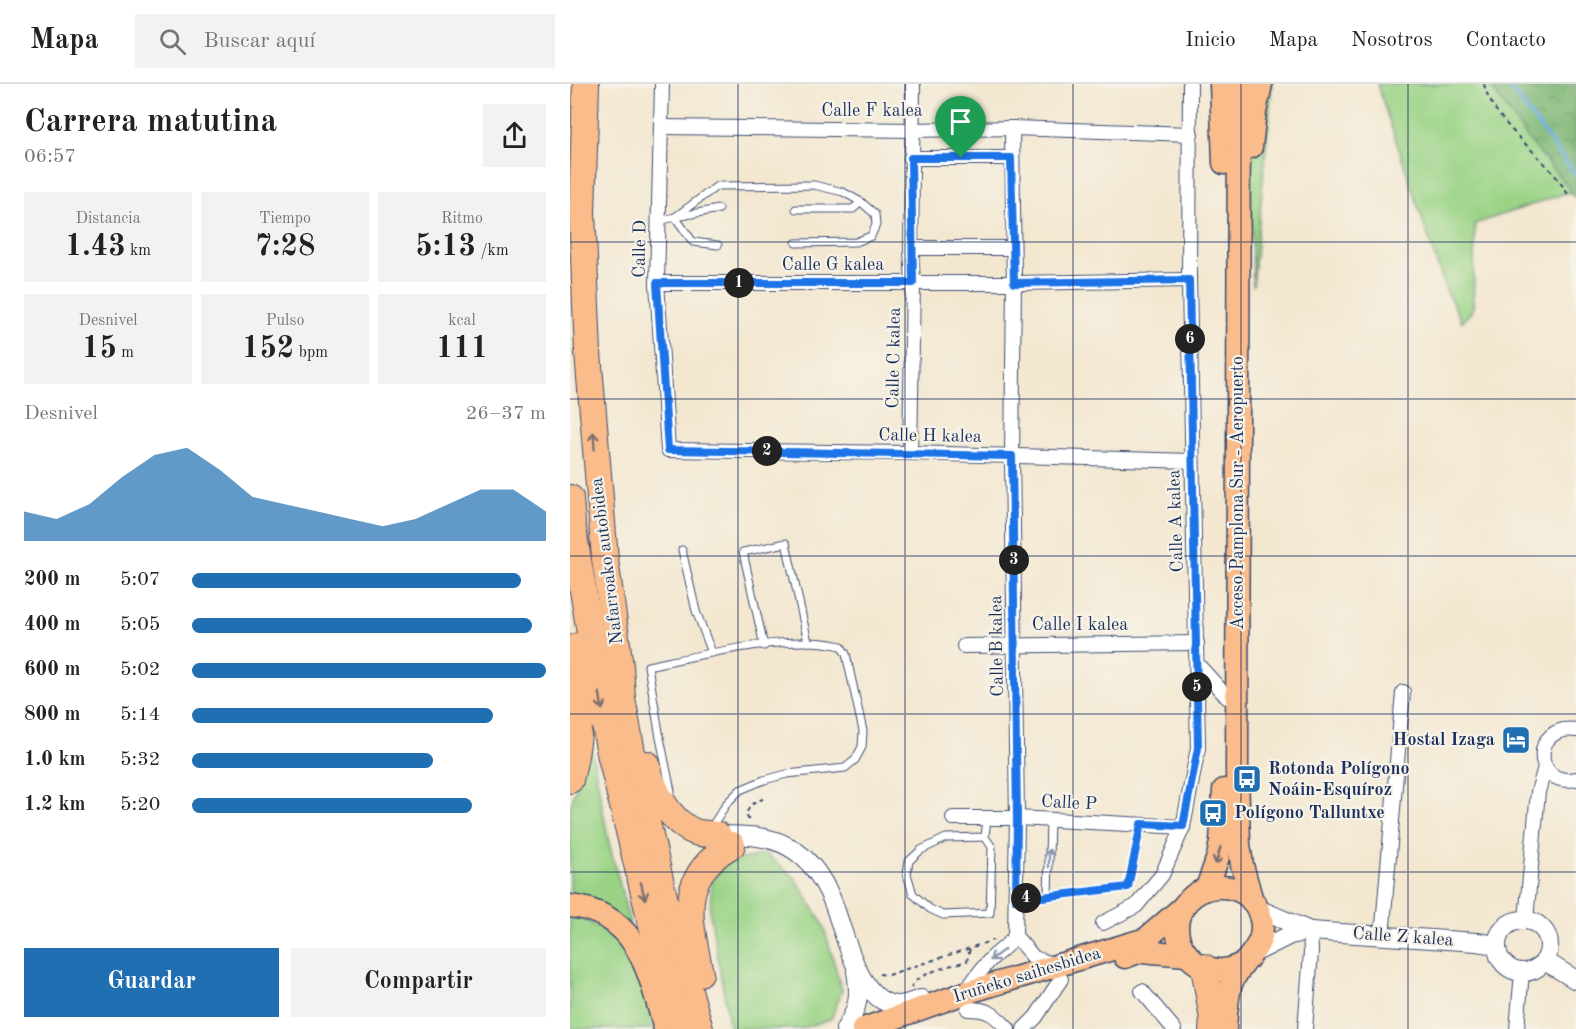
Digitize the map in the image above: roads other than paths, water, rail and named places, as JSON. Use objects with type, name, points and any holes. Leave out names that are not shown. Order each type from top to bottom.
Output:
[{"type":"highway","name":"Nafarroako autobidea","points":[[586,84],[582,211],[588,354],[605,559],[620,666],[622,698],[636,774],[669,919],[700,1029]]},
{"type":"highway","name":"Acceso Pamplona Sur - Aeropuerto","points":[[1207,888],[1221,842],[1227,697],[1226,212],[1221,84]]},
{"type":"highway","name":"Acceso Pamplona Sur - Aeropuerto","points":[[1239,84],[1237,771],[1239,844],[1242,865],[1255,905]]},
{"type":"highway","points":[[1238,289],[1248,250],[1251,152],[1255,112],[1261,84]]},
{"type":"highway","name":"Nafarroako autobidea","points":[[570,498],[572,523],[609,748],[677,1029]]},
{"type":"highway","points":[[570,589],[580,668],[580,712],[570,780]]},
{"type":"highway","points":[[620,666],[635,698],[648,768],[655,789],[669,810],[684,825],[696,832],[718,834],[699,872],[691,903],[690,923],[714,1029]]},
{"type":"highway","points":[[1225,1029],[1232,983],[1249,958],[1260,941],[1261,918],[1255,905],[1243,892],[1232,887],[1219,886],[1197,892],[1183,907],[1178,919],[1180,944],[1196,961],[1218,970],[1232,969],[1249,958]]},
{"type":"highway","points":[[570,906],[596,912],[618,924],[626,932],[640,952],[665,1029]]},
{"type":"highway","name":"Iruñeko saihesbidea","points":[[1059,972],[1146,939],[1183,907]]},
{"type":"highway","name":"Iruñeko saihesbidea","points":[[863,1029],[1140,951],[1196,961]]},
{"type":"highway","points":[[1196,961],[1213,1019],[1212,1029]]},
{"type":"highway","name":"Iruñeko saihesbidea","points":[[907,1029],[966,1001]]},
{"type":"street","name":"Calle D","points":[[662,84],[657,283],[668,450]]},
{"type":"street","name":"Calle C kalea","points":[[910,453],[913,84]]},
{"type":"street","name":"Calle A kalea","points":[[1103,923],[1136,906],[1162,875],[1183,826],[1198,748],[1189,280],[1190,84]]},
{"type":"street","name":"Calle F kalea","points":[[661,127],[913,130],[1012,128],[1191,134]]},
{"type":"street","name":"Calle B kalea","points":[[1009,937],[1016,900],[1017,818],[1012,456],[1014,283],[1012,128]]},
{"type":"street","points":[[911,158],[1011,158]]},
{"type":"street","points":[[911,248],[1012,248]]},
{"type":"street","name":"Calle G kalea","points":[[657,283],[1014,283],[1189,280]]},
{"type":"street","name":"Calle H kalea","points":[[668,450],[910,453],[1192,461]]},
{"type":"street","name":"Calle I kalea","points":[[964,646],[1197,643]]},
{"type":"street","points":[[1197,664],[1227,697]]},
{"type":"street","points":[[1382,937],[1403,692]]},
{"type":"street","points":[[1526,919],[1538,792],[1545,767],[1542,750],[1551,735],[1558,730],[1576,730]]},
{"type":"street","points":[[1545,767],[1554,777],[1561,780],[1576,779]]},
{"type":"street","name":"Calle P","points":[[953,819],[1017,818],[1183,826]]},
{"type":"street","points":[[718,834],[775,841],[803,857],[821,879],[831,898],[856,966],[869,989],[879,999],[893,1005],[966,1001],[984,1009],[1008,1029]]},
{"type":"street","points":[[1255,905],[1310,931]]},
{"type":"street","points":[[1526,919],[1545,930],[1550,940],[1549,951],[1545,962],[1536,969],[1515,971],[1505,965],[1498,956],[1496,945],[1502,929],[1509,923],[1526,919]]},
{"type":"street","points":[[1249,958],[1290,935],[1310,931]]},
{"type":"street","points":[[1305,1029],[1311,952],[1310,931]]},
{"type":"street","name":"Calle Z kalea","points":[[1310,931],[1496,945]]},
{"type":"street","points":[[966,1001],[980,971],[993,957],[1007,948],[1009,937],[1034,958],[1059,972],[1036,1017],[1024,1029]]},
{"type":"street","points":[[1545,962],[1576,980]]},
{"type":"street","points":[[845,1029],[858,1005],[856,966]]},
{"type":"street","points":[[1517,1029],[1522,972]]},
{"type":"street","points":[[1142,991],[1174,1029]]},
{"type":"lane","points":[[675,218],[717,186],[814,185],[843,192],[861,202],[875,214],[876,225],[871,236],[856,242],[796,243]]},
{"type":"lane","points":[[796,209],[853,209],[861,202]]},
{"type":"lane","points":[[659,221],[719,209]]},
{"type":"lane","points":[[675,218],[693,242],[718,245]]},
{"type":"lane","points":[[764,646],[743,552],[786,543],[808,642]]},
{"type":"lane","points":[[682,550],[696,611],[712,653]]},
{"type":"lane","points":[[671,791],[648,666],[712,653],[764,646],[808,642],[841,646],[846,654],[863,731],[862,747],[855,760],[845,768],[787,774],[740,790],[727,803],[718,834]]},
{"type":"lane","points":[[985,837],[946,838],[921,850],[909,861],[907,874],[913,894],[930,909],[943,915],[990,913],[992,847],[985,837],[987,818]]},
{"type":"lane","points":[[1048,896],[1050,820]]},
{"type":"lane","points":[[1016,900],[1128,887],[1141,824]]},
{"type":"waterway","points":[[1508,84],[1576,175]]},
{"type":"place","name":"Hostal Izaga","points":[[1516,740]]},
{"type":"place","name":"Rotonda Polígono Noáin-Esquíroz","points":[[1247,779]]},
{"type":"place","name":"Polígono Talluntxe","points":[[1213,813]]}]
